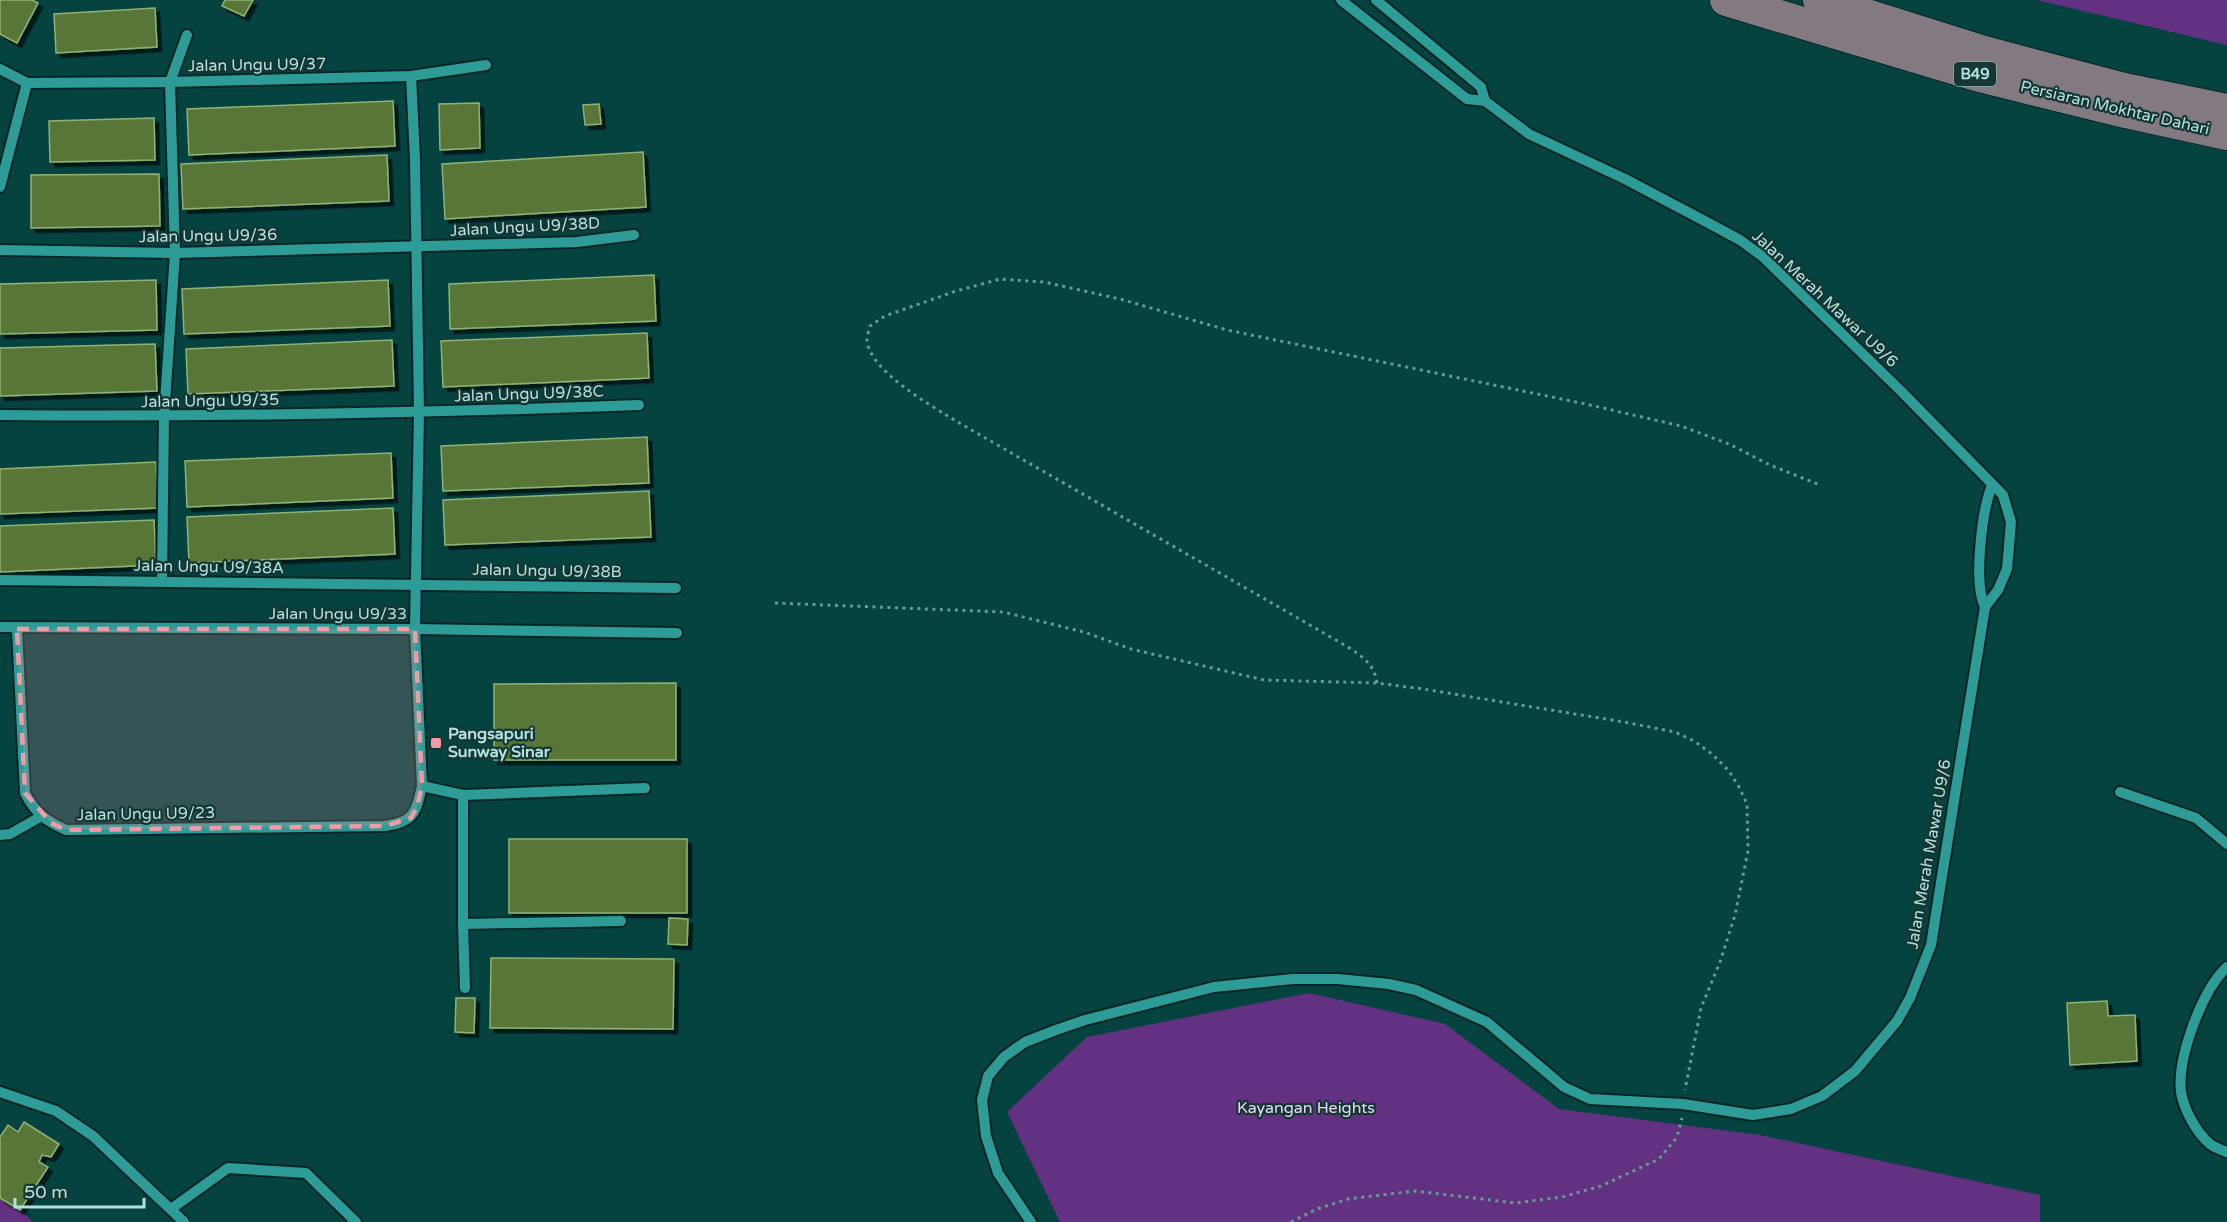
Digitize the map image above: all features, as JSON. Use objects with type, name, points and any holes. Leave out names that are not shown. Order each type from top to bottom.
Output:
[{"type":"main road","name":"Persiaran Mokhtar Dahari","points":[[1726,0],[1976,75],[2227,134]]},
{"type":"main road","name":"Persiaran Mokhtar Dahari","points":[[1819,0],[1984,52],[2124,89],[2227,110]]},
{"type":"street","name":"Jalan Merah Mawar U9/6","points":[[1031,1222],[998,1173],[987,1136],[982,1100],[988,1076],[1004,1057],[1025,1042],[1085,1020],[1214,987],[1293,979],[1338,979],[1389,984],[1416,990],[1487,1022],[1564,1087],[1590,1099],[1683,1104],[1754,1115],[1791,1109],[1822,1096],[1855,1071],[1897,1022],[1910,998],[1931,945],[1985,607],[1998,590],[2007,569],[2011,522],[2003,495],[1893,383],[1762,256],[1740,240],[1625,179],[1529,134],[1485,101],[1467,99],[1341,0]]},
{"type":"street","name":"Jalan Merah Mawar U9/6","points":[[1376,0],[1481,87],[1485,101]]},
{"type":"street","points":[[162,581],[164,417],[176,254],[170,82],[187,35]]},
{"type":"street","name":"Jalan Ungu U9/37","points":[[27,83],[411,76],[486,64]]},
{"type":"street","points":[[0,69],[27,83],[0,187]]},
{"type":"street","points":[[411,76],[415,159],[419,413],[415,628],[422,786],[463,795],[645,788]]},
{"type":"street","name":"Jalan Ungu U9/38D","points":[[417,246],[577,242],[634,235]]},
{"type":"street","name":"Jalan Ungu U9/36","points":[[0,250],[176,254],[417,246]]},
{"type":"street","name":"Jalan Ungu U9/38C","points":[[419,413],[639,405]]},
{"type":"street","name":"Jalan Ungu U9/35","points":[[0,415],[164,417],[419,413]]},
{"type":"street","name":"Jalan Merah Mawar U9/6","points":[[1985,607],[1980,597],[1979,579],[1986,500],[1992,485]]},
{"type":"street","name":"Jalan Ungu U9/38A","points":[[0,580],[417,584]]},
{"type":"street","name":"Jalan Ungu U9/38B","points":[[417,584],[676,588]]},
{"type":"street","name":"Jalan Ungu U9/33","points":[[0,627],[17,629],[415,628],[677,633]]},
{"type":"street","points":[[0,835],[9,834],[40,816],[31,806],[25,793],[17,629]]},
{"type":"street","name":"Jalan Ungu U9/23","points":[[40,816],[66,830],[385,826],[400,824],[411,818],[417,807],[422,786]]},
{"type":"street","points":[[2120,792],[2196,818],[2227,844]]},
{"type":"street","points":[[463,795],[465,988]]},
{"type":"street","points":[[463,924],[621,921]]},
{"type":"street","points":[[2227,967],[2205,997],[2192,1028],[2184,1059],[2181,1092],[2190,1120],[2210,1144],[2227,1152]]},
{"type":"street","points":[[0,1092],[56,1111],[93,1136],[184,1222]]},
{"type":"street","points":[[171,1209],[228,1168],[306,1173],[356,1222]]},
{"type":"path","points":[[1377,683],[1375,670],[1368,660],[956,421],[908,390],[882,367],[871,353],[867,340],[870,326],[885,316],[953,292],[1000,279],[1044,282],[1120,299],[1227,330],[1581,403],[1681,426],[1729,444],[1770,465],[1820,485]]},
{"type":"path","points":[[775,603],[1003,612],[1084,632],[1131,649],[1264,680],[1377,683],[1675,732],[1694,741],[1712,754],[1729,771],[1747,804],[1748,851],[1735,915],[1720,962],[1701,1008],[1690,1057],[1681,1125],[1677,1137],[1659,1159],[1601,1186],[1562,1197],[1515,1203],[1415,1191],[1348,1199],[1317,1209],[1291,1222]]},
{"type":"highlighted area","points":[[17,629],[415,629],[422,786],[417,807],[411,818],[385,826],[66,830],[51,823],[25,793]]},
{"type":"green space","points":[[2037,0],[2227,0],[2227,45]]},
{"type":"green space","name":"Kayangan Heights","points":[[1309,993],[1445,1024],[1559,1109],[1760,1135],[2040,1195],[2040,1222],[1060,1222],[1007,1112],[1087,1037]]},
{"type":"green space","points":[[0,1199],[24,1213],[33,1222],[0,1222]]},
{"type":"building","points":[[0,0],[32,0],[38,3],[17,43],[0,34]]},
{"type":"building","points":[[225,0],[253,0],[244,16],[222,6]]},
{"type":"building","points":[[155,8],[157,47],[56,53],[54,14]]},
{"type":"building","points":[[393,101],[395,146],[189,155],[187,109]]},
{"type":"building","points":[[479,103],[480,148],[440,150],[439,104]]},
{"type":"building","points":[[599,104],[601,124],[585,125],[583,105]]},
{"type":"building","points":[[154,118],[155,160],[50,162],[49,121]]},
{"type":"building","points":[[643,152],[646,207],[445,219],[442,164]]},
{"type":"building","points":[[387,155],[389,201],[183,209],[181,164]]},
{"type":"building","points":[[159,174],[160,226],[31,228],[31,175]]},
{"type":"building","points":[[654,275],[656,321],[450,329],[449,284]]},
{"type":"building","points":[[156,280],[157,330],[0,334],[0,284]]},
{"type":"building","points":[[388,280],[390,326],[184,334],[182,289]]},
{"type":"building","points":[[647,333],[649,378],[443,387],[441,341]]},
{"type":"building","points":[[392,340],[394,386],[188,394],[186,349]]},
{"type":"building","points":[[155,344],[157,391],[0,396],[0,348]]},
{"type":"building","points":[[647,437],[649,483],[443,491],[441,446]]},
{"type":"building","points":[[391,453],[393,498],[187,507],[185,461]]},
{"type":"building","points":[[156,462],[158,508],[0,514],[0,469]]},
{"type":"building","points":[[649,491],[651,537],[445,545],[443,500]]},
{"type":"building","points":[[393,508],[395,554],[189,563],[187,517]]},
{"type":"building","points":[[154,520],[156,565],[0,572],[0,526]]},
{"type":"building","points":[[676,683],[676,760],[494,760],[494,684]]},
{"type":"building","points":[[509,839],[687,839],[687,913],[509,913]]},
{"type":"building","points":[[669,918],[688,919],[687,945],[668,944]]},
{"type":"building","points":[[491,958],[674,959],[673,1029],[490,1028]]},
{"type":"building","points":[[456,998],[475,998],[474,1033],[455,1032]]},
{"type":"building","points":[[2107,1001],[2108,1016],[2135,1015],[2137,1061],[2070,1065],[2067,1003]]},
{"type":"building","points":[[24,1122],[59,1144],[51,1157],[42,1155],[39,1162],[48,1167],[20,1210],[0,1198],[0,1137],[8,1125],[18,1132]]},
{"type":"place","name":"Pangsapuri Sunway Sinar","points":[[436,743]]}]
